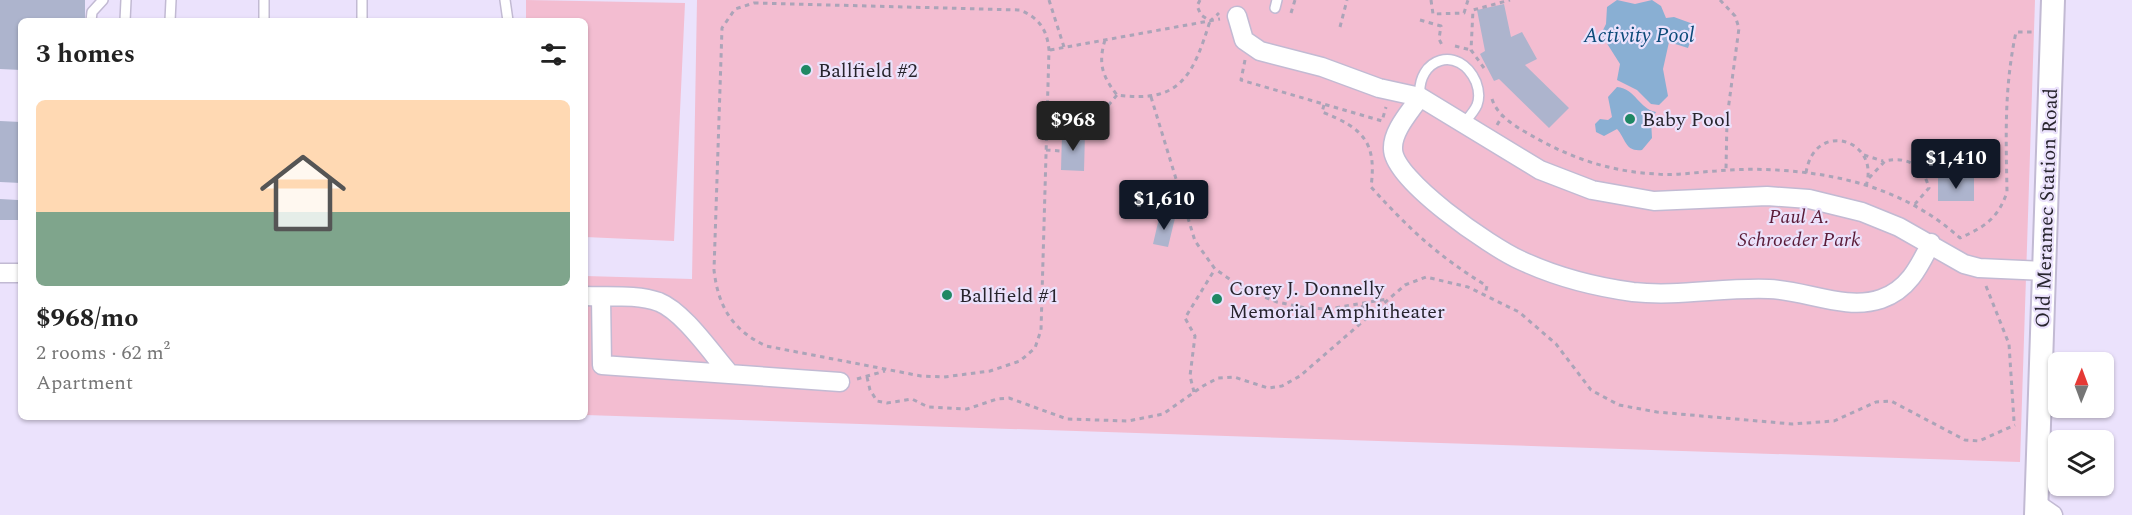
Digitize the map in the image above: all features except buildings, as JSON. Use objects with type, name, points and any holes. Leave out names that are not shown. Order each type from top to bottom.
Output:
[{"type":"street","name":"Old Meramec Station Road","points":[[2042,511],[2044,271],[2053,0]]},
{"type":"street","points":[[1237,16],[1244,40],[1260,51],[1322,67],[1379,88],[1420,98],[1540,170],[1592,190],[1653,201],[1767,196],[1809,200],[1862,212],[1931,243],[1964,264],[1979,268],[2044,271]]},
{"type":"street","points":[[1420,98],[1393,141],[1396,163],[1408,177],[1459,221],[1520,260],[1563,276],[1633,292],[1657,294],[1769,289],[1858,302],[1880,299],[1899,291],[1915,274],[1931,243]]},
{"type":"street","points":[[0,273],[18,273]]},
{"type":"street","points":[[730,374],[673,310],[645,299],[593,296],[602,365],[840,382]]},
{"type":"lane","points":[[92,18],[92,12],[103,0]]},
{"type":"lane","points":[[125,18],[126,0]]},
{"type":"lane","points":[[170,18],[171,0]]},
{"type":"lane","points":[[264,0],[264,18]]},
{"type":"lane","points":[[362,18],[363,0]]},
{"type":"lane","points":[[505,0],[508,18]]},
{"type":"lane","points":[[1420,98],[1419,87],[1427,69],[1445,59],[1462,62],[1471,71],[1479,96],[1477,105],[1463,124]]},
{"type":"path","points":[[1049,0],[1064,47]]},
{"type":"path","points":[[1200,0],[1197,6],[1201,15],[1210,21]]},
{"type":"path","points":[[1291,13],[1295,0]]},
{"type":"path","points":[[1340,27],[1347,0]]},
{"type":"path","points":[[1431,0],[1433,14],[1459,15],[1464,13],[1468,0]]},
{"type":"path","points":[[1485,69],[1471,51],[1473,10],[1510,0]]},
{"type":"path","points":[[1720,0],[1735,16],[1739,28],[1727,118],[1726,170]]},
{"type":"path","points":[[754,3],[1020,10],[1038,20],[1044,29],[1049,50],[1046,150],[1041,330],[1035,348],[1029,356],[1011,365],[956,376],[921,376],[766,346],[739,328],[721,304],[714,270],[722,28],[728,16],[735,9],[754,3]]},
{"type":"path","points":[[1105,40],[1100,55],[1101,68],[1106,81],[1117,95],[1158,96],[1178,86],[1192,69],[1210,21],[1220,12],[1222,3]]},
{"type":"path","points":[[1049,50],[1237,16]]},
{"type":"path","points":[[1420,20],[1441,26],[1439,39],[1441,46],[1471,51]]},
{"type":"path","points":[[1487,105],[1491,95],[1503,116],[1551,147],[1605,166],[1659,174],[1726,170],[1806,173],[1866,186],[1915,204],[1939,219],[1960,238],[1989,224],[1997,214],[2007,192],[2006,91],[2016,32],[2036,32],[2036,21]]},
{"type":"path","points":[[1246,52],[1241,80],[1382,122],[1387,104]]},
{"type":"path","points":[[1085,134],[1117,95]]},
{"type":"path","points":[[1150,97],[1195,241],[1215,269],[1244,290],[1277,302],[1329,309],[1388,299]]},
{"type":"path","points":[[1324,105],[1323,112],[1357,129],[1366,138],[1372,154],[1371,187],[1419,238],[1452,265],[1487,286],[1485,294]]},
{"type":"path","points":[[1493,129],[1503,116]]},
{"type":"path","points":[[1806,173],[1812,153],[1826,142],[1847,141],[1863,154],[1885,161],[1906,160],[1917,165],[1929,188],[1915,204]]},
{"type":"path","points":[[1046,150],[1061,151]]},
{"type":"path","points":[[1863,154],[1868,179],[1866,186]]},
{"type":"path","points":[[1868,179],[1885,161]]},
{"type":"path","points":[[867,377],[870,390],[877,401],[887,403],[912,399],[928,407],[968,409],[997,399],[1009,398],[1061,418],[1080,421],[1128,421],[1156,418],[1210,382],[1226,377],[1268,388],[1288,383],[1300,376],[1409,282],[1426,277],[1485,294],[1519,312],[1540,328],[1568,357],[1592,390],[1610,401],[1630,408],[1673,414],[1792,423],[1834,421],[1876,402],[1891,401],[1972,441],[1986,438],[2014,423],[2009,344],[1979,268]]},
{"type":"path","points":[[1194,392],[1190,376],[1195,336],[1185,318],[1215,269]]},
{"type":"path","points":[[1362,304],[1367,317]]},
{"type":"path","points":[[840,382],[867,377],[887,370]]},
{"type":"green space","points":[[526,0],[685,3],[674,241],[588,237],[588,18],[526,18]]},
{"type":"green space","name":"Paul A. Schroeder Park","points":[[697,0],[2035,0],[2020,462],[588,415],[588,276],[692,279]]},
{"type":"water","name":"Activity Pool","points":[[1617,0],[1635,4],[1652,0],[1661,6],[1666,18],[1674,17],[1696,25],[1688,48],[1669,42],[1663,69],[1668,96],[1659,105],[1651,104],[1637,90],[1617,80],[1620,64],[1601,34],[1606,24],[1607,7]]},
{"type":"water","name":"Baby Pool","points":[[1617,87],[1629,91],[1645,107],[1656,112],[1651,120],[1652,138],[1642,150],[1629,147],[1617,129],[1604,136],[1596,132],[1595,124],[1600,119],[1608,120],[1612,117],[1608,97]]},
{"type":"place","name":"Ballfield #2","points":[[806,70]]},
{"type":"place","name":"Baby Pool","points":[[1630,119]]},
{"type":"place","name":"Ballfield #1","points":[[947,295]]},
{"type":"place","name":"Corey J. Donnelly Memorial Amphitheater","points":[[1217,299]]}]
